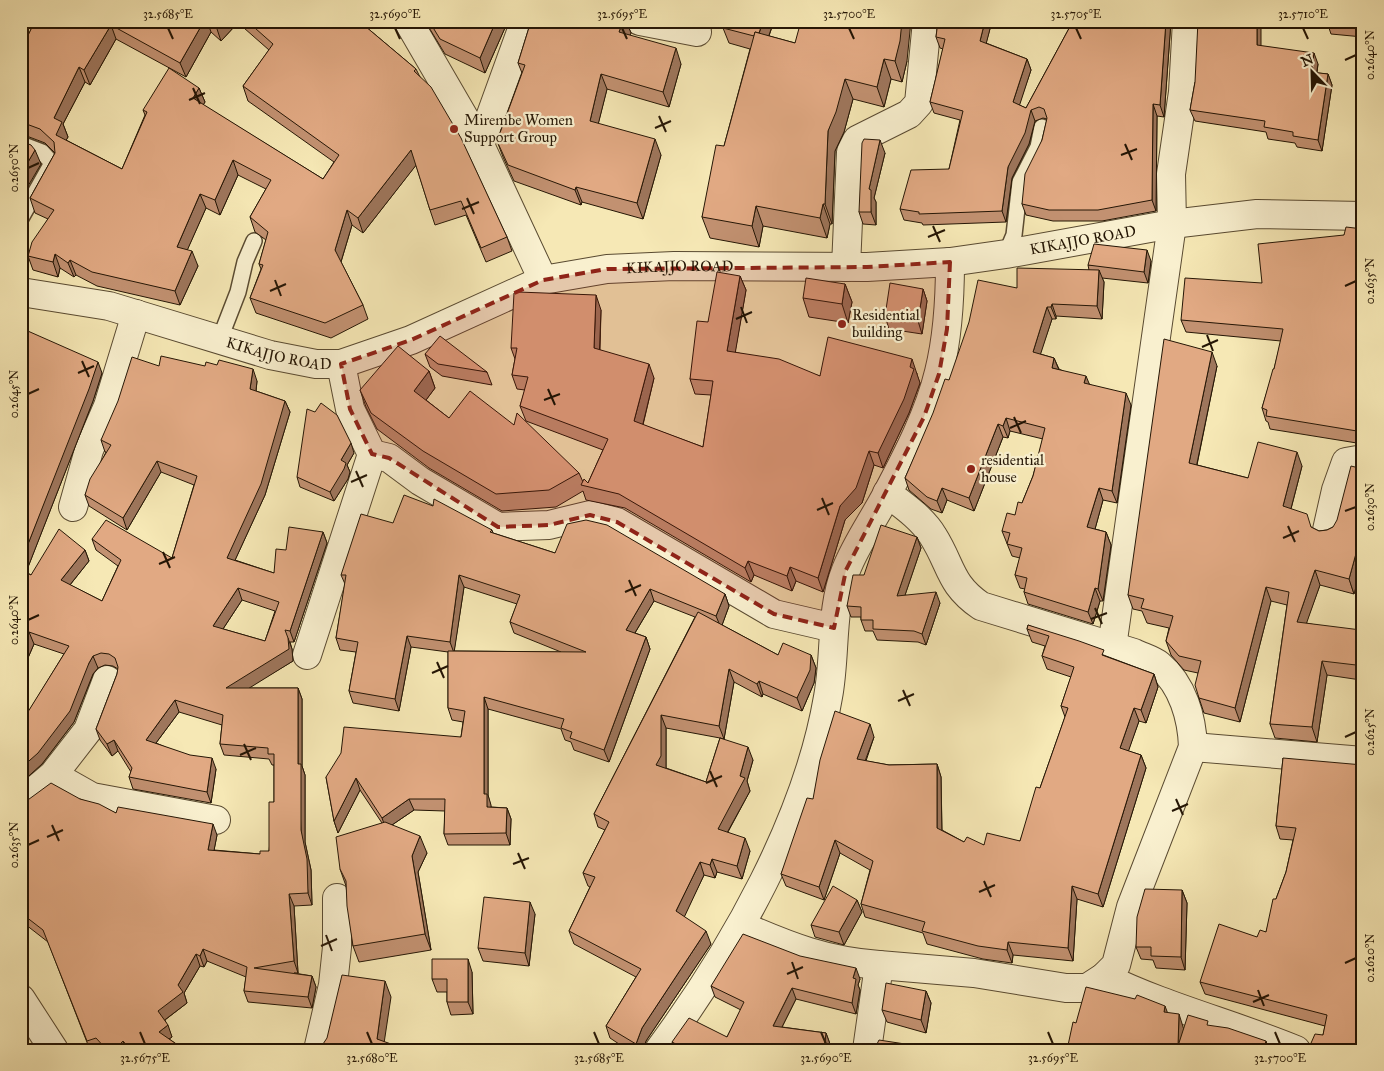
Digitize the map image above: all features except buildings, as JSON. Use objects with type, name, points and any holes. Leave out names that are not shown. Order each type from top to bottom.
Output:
[{"type":"street","points":[[408,21],[480,145],[543,280]]},
{"type":"street","points":[[480,145],[525,21]]},
{"type":"street","points":[[640,21],[697,32]]},
{"type":"street","points":[[846,267],[851,152],[857,140],[909,114],[919,103],[927,21]]},
{"type":"street","points":[[1112,647],[1172,224],[1171,174],[1183,92],[1187,21]]},
{"type":"street","name":"KIKAJJO ROAD","points":[[21,292],[109,306],[219,340],[289,359],[316,364],[341,364],[411,340],[543,280],[617,268],[674,266],[846,267],[950,262],[1006,254],[1172,224],[1257,214],[1363,216]]},
{"type":"street","points":[[659,1050],[682,1020],[742,926],[786,834],[812,762],[828,696],[834,628],[846,570],[887,493],[924,417],[939,374],[947,329],[950,262]]},
{"type":"street","points":[[73,507],[90,450],[108,406],[136,314]]},
{"type":"street","points":[[307,655],[372,454],[350,409],[341,364]]},
{"type":"street","points":[[372,454],[389,458],[420,480],[498,527],[550,525],[590,515],[617,522],[774,614],[834,628]]},
{"type":"street","points":[[1327,530],[1336,490],[1346,462],[1363,459]]},
{"type":"street","points":[[742,926],[820,957],[847,962],[974,973],[1066,988],[1087,988],[1104,977],[1116,965],[1131,907],[1193,747],[1192,728],[1176,684],[1158,664],[1134,653],[980,606],[966,595],[956,583],[933,534],[911,512],[887,493]]},
{"type":"street","points":[[21,802],[53,775],[88,730],[107,680]]},
{"type":"street","points":[[1193,747],[1363,761]]},
{"type":"street","points":[[53,775],[92,797],[216,820]]},
{"type":"street","points":[[318,1050],[333,985],[337,946],[337,898]]},
{"type":"street","points":[[867,1050],[879,964]]},
{"type":"street","points":[[1104,977],[1132,991],[1250,1031],[1296,1050]]},
{"type":"street","points":[[21,999],[54,1050]]},
{"type":"lane","points":[[1006,254],[1014,235],[1020,182],[1038,147],[1042,127]]},
{"type":"lane","points":[[21,144],[42,152],[52,163],[21,218]]},
{"type":"lane","points":[[219,340],[238,292],[245,262],[254,240]]},
{"type":"highlighted area","points":[[950,262],[947,329],[939,374],[924,417],[846,570],[834,628],[774,614],[617,522],[590,515],[549,525],[498,527],[389,458],[372,454],[350,409],[341,364],[411,340],[543,280],[607,269],[867,267]]},
{"type":"place","name":"Mirembe Women Support Group","points":[[454,129]]},
{"type":"place","name":"Residential building","points":[[842,324]]},
{"type":"place","name":"residential house","points":[[971,469]]}]
